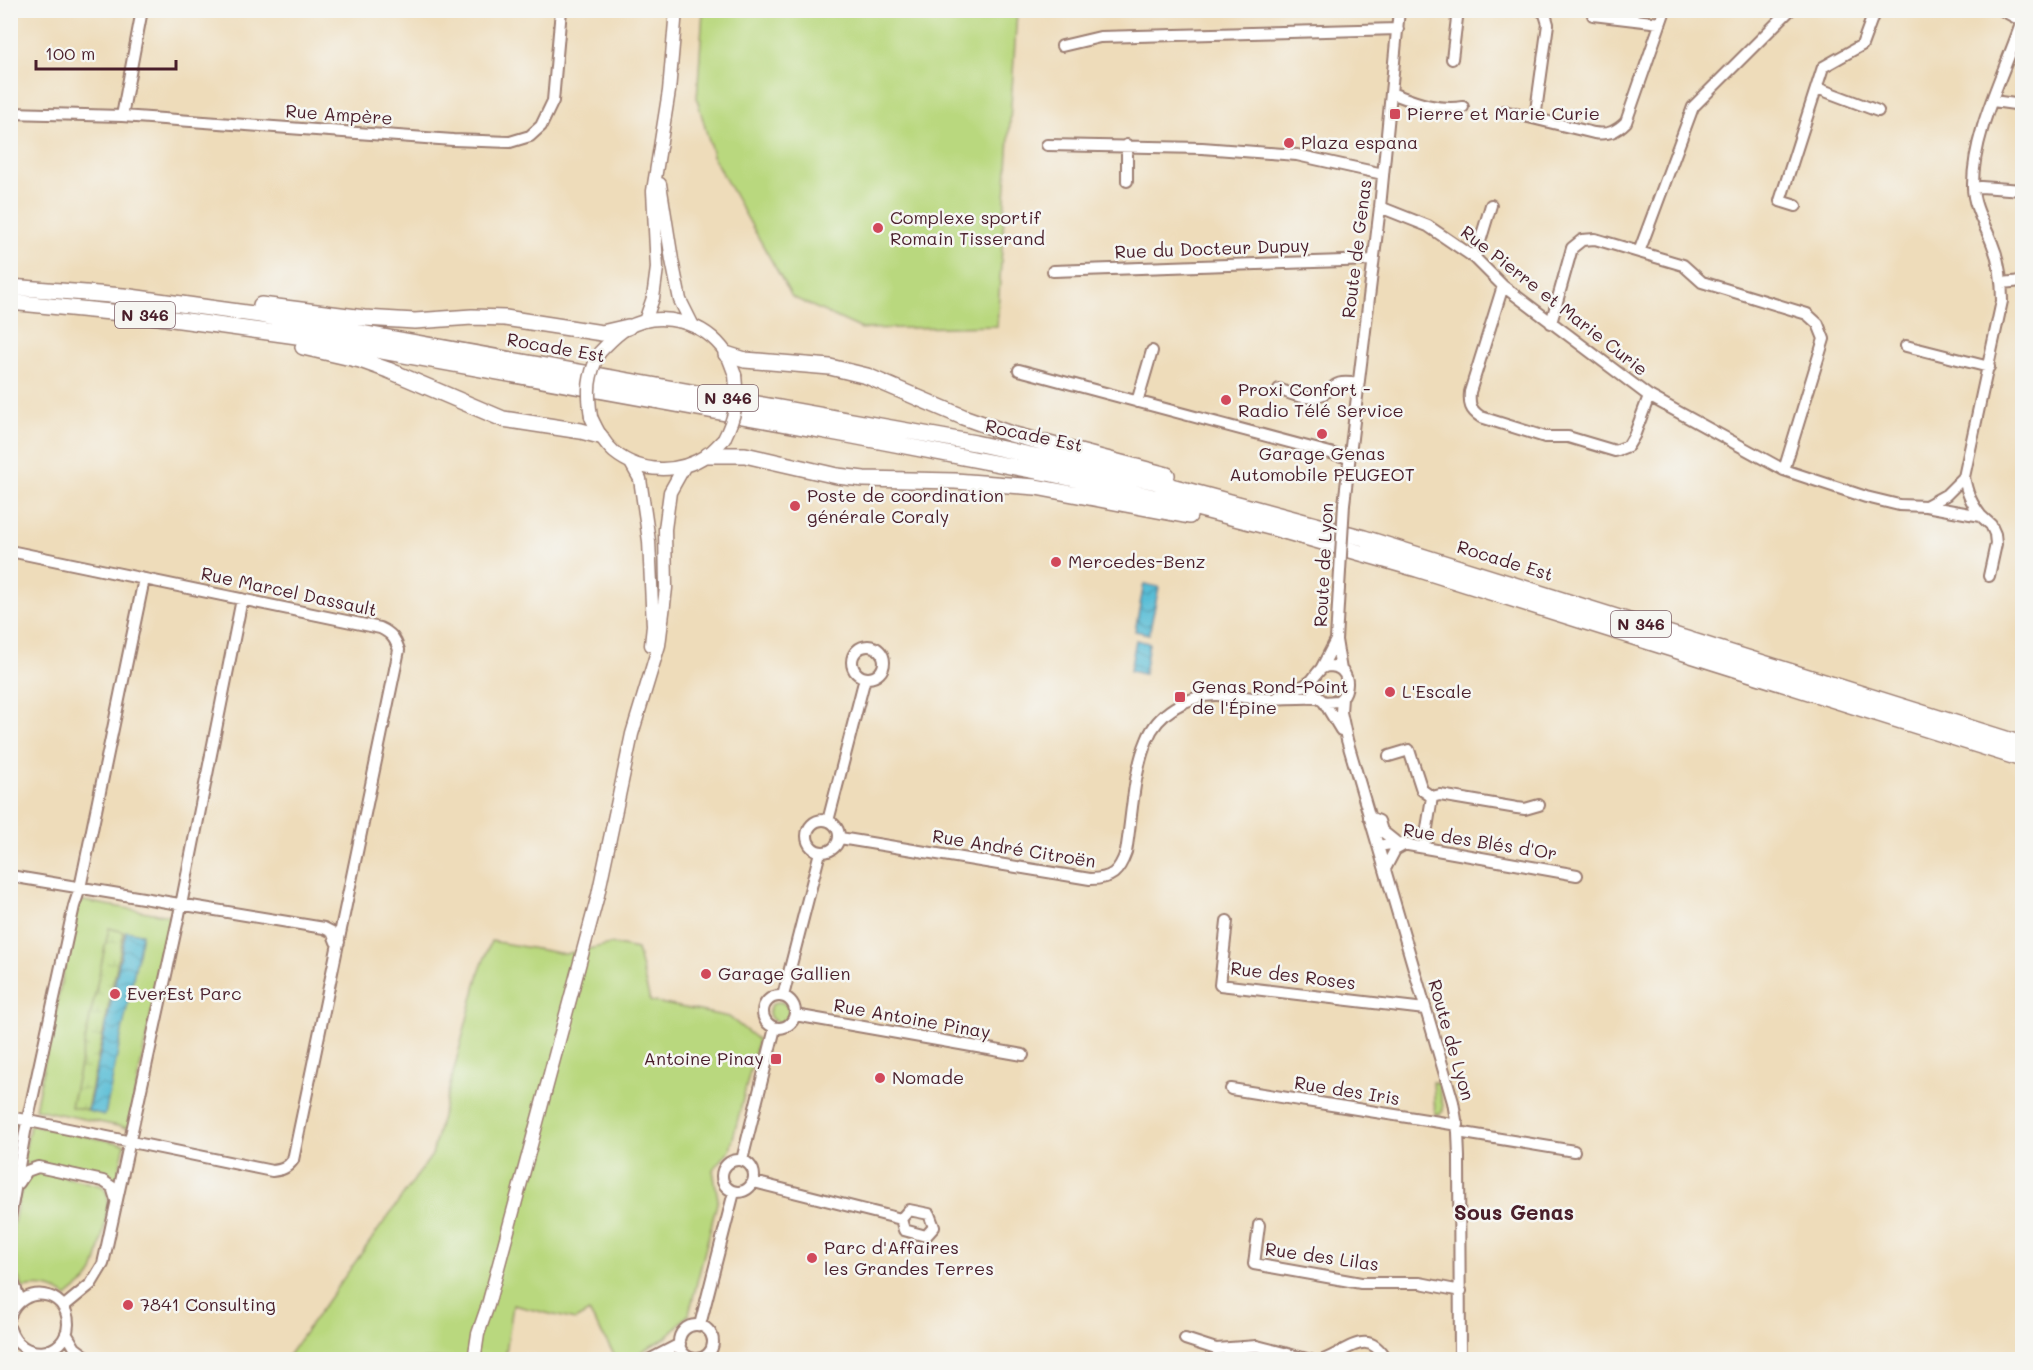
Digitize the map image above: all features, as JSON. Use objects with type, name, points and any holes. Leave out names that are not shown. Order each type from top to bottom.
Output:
[{"type":"highway","name":"Rocade Est","points":[[10,286],[195,305],[318,325],[975,443],[1156,482],[1376,541],[2022,744]]},
{"type":"highway","points":[[195,305],[214,300],[364,318],[415,321],[472,317],[505,318],[602,333],[628,327]]},
{"type":"highway","name":"Rocade Est","points":[[10,302],[151,316],[316,339],[980,459],[1154,497],[1417,569],[2022,759]]},
{"type":"highway","points":[[235,327],[247,336],[360,360],[503,419],[600,436]]},
{"type":"highway","points":[[726,354],[745,360],[830,367],[867,376],[963,417],[1003,431],[1251,498],[1258,508]]},
{"type":"highway","points":[[708,455],[745,455],[827,474],[864,479],[955,481],[1036,487],[1191,516],[1262,533],[1277,529]]},
{"type":"main road","points":[[645,321],[653,298],[657,268],[653,191],[669,91],[676,10]]},
{"type":"main road","points":[[660,150],[660,190],[672,260],[680,300],[692,324]]},
{"type":"main road","points":[[669,319],[692,324],[711,336],[726,354],[735,375],[738,397],[734,419],[724,439],[708,455],[684,467],[657,470],[631,463],[614,452],[600,436],[591,417],[587,395],[590,373],[599,353],[628,327],[645,321],[669,319]]},
{"type":"main road","points":[[631,463],[640,479],[652,577],[652,626],[647,680]]},
{"type":"main road","points":[[474,1359],[478,1334],[597,895],[632,734],[658,645],[666,588],[665,529],[670,492],[684,467]]},
{"type":"main road","points":[[481,1359],[484,1317]]},
{"type":"street","points":[[122,116],[142,10]]},
{"type":"street","name":"Rue Ampère","points":[[10,113],[122,116],[453,140],[510,142],[530,136],[542,126],[553,102],[561,10]]},
{"type":"street","name":"Route de Genas","points":[[1353,420],[1380,207],[1399,10]]},
{"type":"street","points":[[1452,59],[1458,10]]},
{"type":"street","points":[[1535,118],[1548,24],[1545,14],[1540,10]]},
{"type":"street","points":[[1594,10],[1593,15],[1660,23]]},
{"type":"street","points":[[1504,111],[1594,133],[1606,134],[1617,130],[1626,122],[1665,10]]},
{"type":"street","points":[[1639,252],[1693,107],[1790,10]]},
{"type":"street","points":[[1796,206],[1780,201],[1823,67],[1862,45],[1875,10]]},
{"type":"street","points":[[1989,576],[1996,544],[1995,534],[1991,525],[1972,504],[1967,492],[1965,477],[2002,301],[2002,283],[1993,245],[1979,213],[1973,188],[1979,138],[2022,21],[2001,10]]},
{"type":"street","points":[[1062,46],[1100,37],[1398,29]]},
{"type":"street","points":[[1816,88],[1878,111]]},
{"type":"street","points":[[1391,93],[1426,106],[1450,109],[1463,107]]},
{"type":"street","points":[[1993,100],[2022,105]]},
{"type":"street","points":[[1047,145],[1202,148],[1297,155],[1383,174]]},
{"type":"street","points":[[1127,145],[1127,181]]},
{"type":"street","points":[[1973,188],[2022,190]]},
{"type":"street","points":[[1475,258],[1491,205]]},
{"type":"street","name":"Rue Pierre et Marie Curie","points":[[1380,207],[1428,226],[1475,258],[1503,286],[1649,396],[1784,470],[1899,506],[1926,506],[1981,516]]},
{"type":"street","points":[[1551,323],[1572,248],[1582,240],[1595,239],[1683,265],[1702,282],[1807,314],[1818,324],[1824,339],[1784,470]]},
{"type":"street","name":"Rue du Docteur Dupuy","points":[[1053,271],[1372,260]]},
{"type":"street","points":[[2002,283],[2022,281]]},
{"type":"street","points":[[1503,286],[1470,392],[1469,405],[1475,413],[1481,417],[1545,437],[1568,436],[1615,451],[1628,446],[1649,396]]},
{"type":"street","points":[[1906,346],[1989,367]]},
{"type":"street","points":[[1137,402],[1152,351]]},
{"type":"street","points":[[1019,370],[1349,458]]},
{"type":"street","points":[[1279,390],[1298,397],[1316,397],[1342,381],[1358,384]]},
{"type":"street","name":"Route de Lyon","points":[[1341,670],[1336,640],[1344,504],[1353,420]]},
{"type":"street","points":[[1926,506],[1946,495],[1965,477]]},
{"type":"street","name":"Rue Marcel Dassault","points":[[10,551],[380,628],[389,632],[395,639],[399,650],[339,942],[292,1160],[288,1166],[282,1170],[272,1171],[10,1118]]},
{"type":"street","points":[[10,1218],[25,1132],[80,888],[144,579]]},
{"type":"street","points":[[63,1307],[91,1284],[103,1264],[181,904],[242,599]]},
{"type":"street","name":"Route de Lyon","points":[[1321,669],[1336,640]]},
{"type":"street","points":[[1330,666],[1341,670],[1348,684],[1342,698],[1334,702],[1321,700],[1312,690],[1312,680],[1321,669],[1330,666]]},
{"type":"street","points":[[828,821],[864,678]]},
{"type":"street","name":"Rue André Citroën","points":[[1273,699],[1312,680]]},
{"type":"street","name":"Rue André Citroën","points":[[840,838],[1090,879],[1102,879],[1112,875],[1121,867],[1126,852],[1140,758],[1148,737],[1157,723],[1181,704],[1215,695],[1321,700]]},
{"type":"street","name":"Route de Lyon","points":[[1342,698],[1341,712],[1347,740],[1453,1102],[1458,1129],[1460,1359]]},
{"type":"street","name":"Route de Lyon","points":[[1321,700],[1347,740]]},
{"type":"street","points":[[1389,756],[1409,750],[1422,790],[1432,796],[1440,795],[1525,809],[1539,805]]},
{"type":"street","points":[[1424,847],[1432,796]]},
{"type":"street","points":[[1369,817],[1379,821],[1382,831],[1401,844],[1395,850],[1385,869]]},
{"type":"street","points":[[828,821],[838,829],[840,838],[835,848],[820,852],[809,844],[807,832],[815,822],[828,821]]},
{"type":"street","name":"Rue des Blés d'Or","points":[[1378,846],[1401,844],[1424,847],[1577,875]]},
{"type":"street","points":[[783,996],[820,852]]},
{"type":"street","points":[[10,876],[324,928],[332,932],[336,942],[339,942]]},
{"type":"street","name":"Rue des Roses","points":[[1227,921],[1220,985],[1425,1009]]},
{"type":"street","points":[[783,996],[792,1002],[795,1015],[788,1026],[775,1029],[765,1021],[762,1011],[769,999],[783,996]]},
{"type":"street","name":"Rue Antoine Pinay","points":[[795,1015],[1023,1055]]},
{"type":"street","points":[[742,1160],[775,1029]]},
{"type":"street","name":"Rue des Iris","points":[[1231,1089],[1574,1151]]},
{"type":"street","points":[[742,1160],[754,1171],[754,1182],[747,1190],[734,1192],[723,1184],[722,1174],[731,1161],[742,1160]]},
{"type":"street","points":[[16,1187],[27,1171],[38,1167],[103,1181],[112,1188],[116,1200]]},
{"type":"street","points":[[754,1182],[901,1219]]},
{"type":"street","points":[[700,1325],[734,1192]]},
{"type":"street","name":"Rue des Lilas","points":[[1259,1225],[1254,1264],[1361,1283],[1420,1283],[1461,1292]]},
{"type":"street","points":[[10,1274],[20,1300]]},
{"type":"street","points":[[10,1316],[20,1300],[28,1296],[45,1294],[63,1307],[68,1319],[66,1333],[60,1343],[49,1350],[37,1352],[16,1345],[10,1329]]},
{"type":"street","points":[[700,1325],[710,1331],[712,1347],[705,1356],[687,1358],[680,1344],[682,1333],[685,1329],[700,1325]]},
{"type":"street","points":[[66,1333],[75,1348],[91,1359]]},
{"type":"street","points":[[1185,1339],[1215,1354],[1257,1346],[1311,1359]]},
{"type":"street","points":[[1323,1359],[1358,1343],[1366,1342],[1380,1348],[1386,1359]]},
{"type":"street","points":[[652,1359],[680,1344]]},
{"type":"street","points":[[49,1350],[71,1359]]},
{"type":"green space","name":"Complexe sportif Romain Tisserand","points":[[703,11],[1017,11],[997,326],[862,329],[792,297],[714,159],[697,99]]},
{"type":"green space","points":[[78,900],[171,916],[128,1128],[35,1109]]},
{"type":"green space","points":[[109,928],[124,932],[87,1110],[71,1107]]},
{"type":"green space","points":[[491,941],[565,954],[611,944],[637,949],[650,1001],[729,1017],[758,1040],[730,1150],[713,1170],[718,1199],[689,1314],[667,1337],[629,1359],[617,1359],[589,1312],[575,1320],[513,1305],[505,1359],[285,1360],[432,1155],[479,973]]},
{"type":"green space","points":[[779,1002],[786,1005],[789,1012],[786,1019],[779,1022],[772,1019],[769,1012],[772,1005]]},
{"type":"green space","points":[[1433,1082],[1438,1083],[1443,1105],[1443,1111],[1439,1115],[1435,1114]]},
{"type":"green space","points":[[30,1125],[125,1144],[116,1185],[109,1178],[33,1163],[22,1166]]},
{"type":"green space","points":[[45,1172],[102,1186],[107,1194],[105,1222],[94,1270],[89,1278],[67,1297],[46,1287],[23,1288],[11,1259],[15,1217],[24,1184],[32,1175]]},
{"type":"water","points":[[1144,584],[1159,587],[1149,634],[1135,631]]},
{"type":"water","points":[[1136,640],[1149,643],[1144,674],[1130,671]]},
{"type":"water","points":[[126,931],[142,934],[105,1115],[88,1111]]},
{"type":"place","name":"Pierre et Marie Curie","points":[[1395,114]]},
{"type":"place","name":"Plaza espana","points":[[1289,143]]},
{"type":"place","name":"Complexe sportif Romain Tisserand","points":[[878,228]]},
{"type":"place","name":"Proxi Confort - Radio Télé Service","points":[[1226,400]]},
{"type":"place","name":"Garage Genas Automobile PEUGEOT","points":[[1322,434]]},
{"type":"place","name":"Poste de coordination générale Coraly","points":[[795,506]]},
{"type":"place","name":"Mercedes-Benz","points":[[1056,562]]},
{"type":"place","name":"L'Escale","points":[[1390,692]]},
{"type":"place","name":"Genas Rond-Point de l'Épine","points":[[1180,697]]},
{"type":"place","name":"Garage Gallien","points":[[706,974]]},
{"type":"place","name":"EverEst Parc","points":[[115,994]]},
{"type":"place","name":"Antoine Pinay","points":[[776,1059]]},
{"type":"place","name":"Nomade","points":[[880,1078]]},
{"type":"place","name":"Parc d'Affaires les Grandes Terres","points":[[812,1258]]},
{"type":"place","name":"7841 Consulting","points":[[128,1305]]},
{"type":"district","name":"Sous Genas","points":[[1514,1213]]}]
